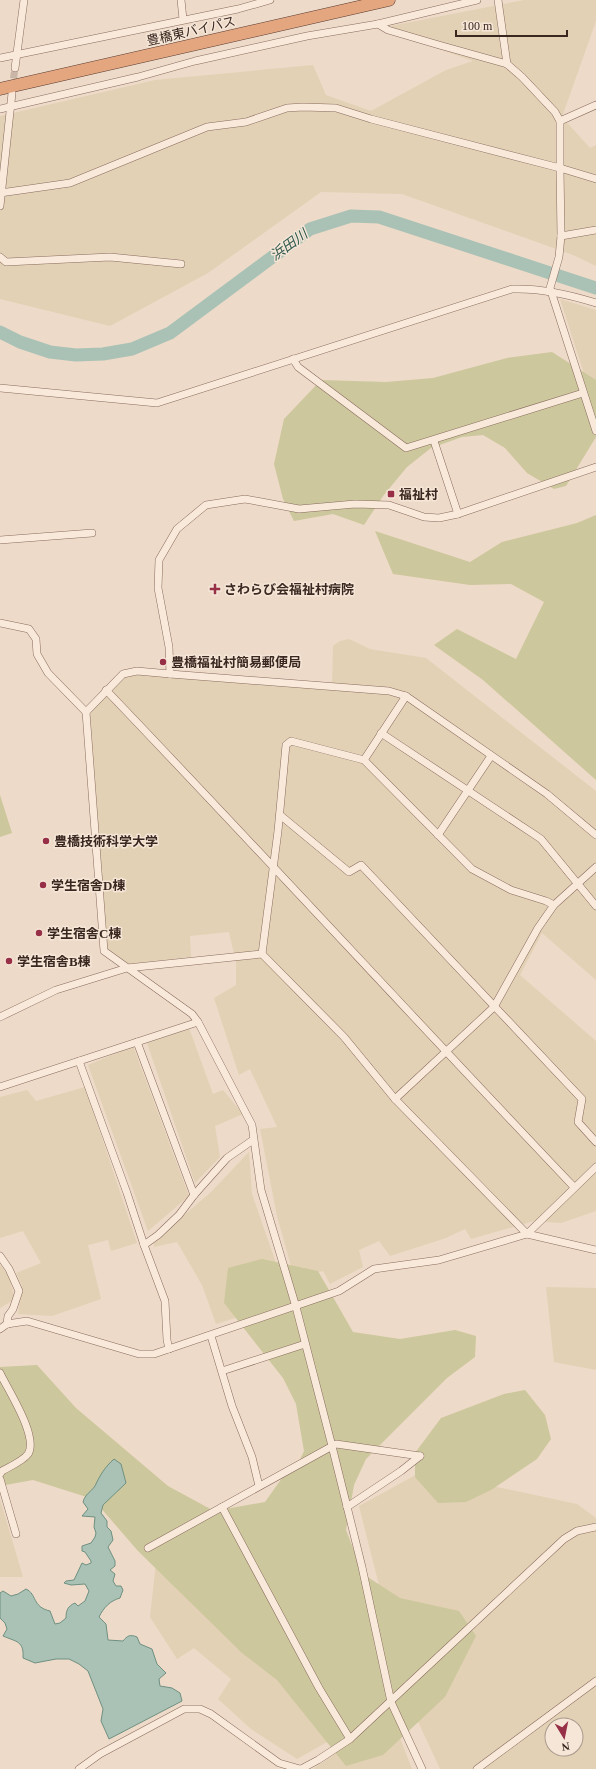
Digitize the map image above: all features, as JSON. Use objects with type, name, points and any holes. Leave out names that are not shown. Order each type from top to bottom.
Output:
[{"type":"highway","name":"豊橋東バイパス","points":[[0,89],[389,0]]},
{"type":"street","points":[[15,68],[24,0]]},
{"type":"street","points":[[181,0],[183,19]]},
{"type":"street","points":[[0,58],[183,19],[238,9],[270,0]]},
{"type":"street","points":[[0,109],[217,56],[307,36],[378,24],[477,0]]},
{"type":"street","points":[[498,0],[507,64]]},
{"type":"street","points":[[378,24],[388,30],[507,64],[522,77],[555,112],[560,121],[561,236],[559,257],[551,291],[596,431]]},
{"type":"street","points":[[0,206],[0,193],[12,93]]},
{"type":"street","points":[[560,121],[596,104]]},
{"type":"street","points":[[0,193],[70,183],[207,127],[246,122],[287,108],[304,107],[336,108],[371,119],[596,178]]},
{"type":"street","points":[[561,236],[596,230]]},
{"type":"street","points":[[0,257],[6,262],[110,257],[181,264]]},
{"type":"street","points":[[0,388],[157,403],[512,289],[536,288],[565,293],[596,303]]},
{"type":"street","points":[[293,360],[298,367],[406,448],[434,441],[583,393]]},
{"type":"street","points":[[434,441],[458,514]]},
{"type":"street","points":[[170,674],[169,648],[158,588],[159,560],[177,530],[206,505],[244,499],[299,509],[355,504],[389,505],[424,517],[439,518],[458,514],[596,467]]},
{"type":"street","points":[[0,540],[92,533]]},
{"type":"street","points":[[0,623],[29,629],[36,639],[37,654],[48,673],[86,712],[104,951],[192,1014],[198,1022],[252,1125],[261,1190],[296,1307],[332,1446],[362,1567],[391,1702],[422,1769]]},
{"type":"street","points":[[86,712],[123,674],[137,671],[389,691],[406,696],[547,794],[596,835]]},
{"type":"street","points":[[106,690],[273,865],[446,1052],[574,1187]]},
{"type":"street","points":[[364,760],[406,696]]},
{"type":"street","points":[[382,733],[469,789],[541,839],[596,906]]},
{"type":"street","points":[[262,954],[280,815],[286,745],[291,741],[364,760],[438,835],[453,848],[472,869],[511,890],[554,905]]},
{"type":"street","points":[[438,835],[491,756]]},
{"type":"street","points":[[280,815],[349,872],[361,865],[582,1099],[578,1122],[596,1142]]},
{"type":"street","points":[[395,1099],[494,1007],[538,928],[554,905],[596,867]]},
{"type":"street","points":[[0,1017],[56,990],[127,968],[262,954]]},
{"type":"street","points":[[262,954],[344,1037],[395,1099],[526,1234],[596,1250]]},
{"type":"street","points":[[0,1087],[198,1022]]},
{"type":"street","points":[[137,1042],[194,1194]]},
{"type":"street","points":[[79,1061],[165,1300],[169,1350]]},
{"type":"street","points":[[144,1245],[158,1235],[179,1215],[194,1194],[227,1158],[253,1140]]},
{"type":"street","points":[[0,1329],[8,1324],[27,1321],[139,1354],[154,1354],[169,1350],[339,1291],[362,1275],[374,1269],[439,1260],[526,1234],[596,1166]]},
{"type":"street","points":[[0,1256],[10,1269],[18,1291],[13,1309],[8,1316],[8,1324]]},
{"type":"street","points":[[211,1336],[232,1406],[252,1457],[259,1486]]},
{"type":"street","points":[[222,1371],[305,1344]]},
{"type":"street","points":[[0,1373],[28,1429],[30,1446],[28,1455],[2,1471],[0,1474]]},
{"type":"street","points":[[148,1548],[336,1444],[420,1456],[401,1471],[347,1507]]},
{"type":"street","points":[[0,1480],[16,1534]]},
{"type":"street","points":[[222,1507],[319,1688],[350,1739]]},
{"type":"street","points":[[80,1769],[100,1754],[184,1709],[200,1709],[211,1714],[279,1763],[301,1769],[318,1760],[350,1739],[377,1712],[391,1702],[564,1539],[577,1531],[596,1527]]},
{"type":"street","points":[[478,1769],[596,1681]]},
{"type":"shaded area","points":[[524,0],[596,0],[596,21],[562,117],[590,148],[596,145],[596,266],[573,255],[402,194],[321,192],[208,273],[110,326],[0,299],[0,116],[155,80],[313,65],[326,95],[371,111],[446,70],[473,61],[380,28]]},
{"type":"shaded area","points":[[560,299],[596,310],[596,411]]},
{"type":"shaded area","points":[[552,352],[596,380],[596,437],[566,486],[554,489],[527,473],[505,448],[483,435],[462,437],[431,448],[407,467],[383,496],[364,525],[333,514],[294,521],[283,499],[274,464],[284,419],[321,380],[386,382],[433,378],[507,358]]},
{"type":"shaded area","points":[[596,515],[596,780],[483,680],[434,645],[457,629],[516,659],[544,602],[511,584],[470,585],[393,574],[375,531],[470,562],[502,542],[577,523]]},
{"type":"shaded area","points":[[349,639],[370,649],[426,658],[596,791],[596,980],[542,933],[520,975],[596,1041],[596,1211],[561,1223],[534,1221],[471,1239],[465,1229],[446,1238],[390,1256],[379,1241],[359,1250],[363,1267],[330,1284],[323,1271],[294,1277],[277,1216],[260,1129],[277,1127],[250,1069],[239,1075],[214,998],[236,985],[236,963],[229,932],[190,936],[191,957],[126,964],[107,948],[90,715],[95,707],[123,678],[138,674],[332,689],[333,646],[340,641]]},
{"type":"shaded area","points":[[0,795],[12,833],[0,837]]},
{"type":"shaded area","points":[[189,1028],[213,1094],[223,1090],[243,1114],[215,1126],[220,1157],[195,1183],[146,1040]]},
{"type":"shaded area","points":[[133,1046],[189,1196],[148,1231],[88,1065]]},
{"type":"shaded area","points":[[85,1087],[137,1243],[111,1251],[108,1240],[88,1245],[101,1299],[52,1316],[18,1314],[22,1286],[16,1273],[41,1263],[23,1231],[0,1238],[0,1097],[27,1090],[36,1101]]},
{"type":"shaded area","points":[[249,1152],[252,1194],[276,1263],[248,1314],[216,1324],[202,1285],[177,1242],[154,1247],[153,1242],[211,1192]]},
{"type":"shaded area","points":[[262,1259],[318,1271],[353,1332],[400,1339],[455,1330],[476,1336],[475,1357],[447,1378],[366,1459],[354,1485],[346,1530],[363,1574],[400,1598],[459,1611],[476,1636],[445,1697],[383,1755],[346,1766],[277,1680],[242,1653],[138,1551],[93,1499],[33,1480],[0,1486],[0,1367],[37,1365],[76,1408],[168,1486],[214,1511],[265,1502],[287,1471],[298,1464],[304,1451],[296,1404],[283,1378],[224,1303],[228,1268]]},
{"type":"shaded area","points":[[0,1264],[9,1277],[15,1299],[0,1308]]},
{"type":"shaded area","points":[[546,1287],[596,1288],[596,1370],[554,1362]]},
{"type":"shaded area","points":[[525,1390],[545,1415],[551,1439],[537,1459],[491,1490],[466,1502],[438,1503],[415,1477],[415,1453],[441,1418],[504,1394]]},
{"type":"shaded area","points":[[114,1459],[121,1464],[126,1483],[103,1505],[101,1513],[107,1521],[107,1527],[111,1531],[113,1540],[108,1547],[115,1561],[115,1566],[110,1570],[115,1574],[113,1581],[116,1586],[121,1586],[123,1590],[120,1598],[108,1605],[99,1617],[106,1624],[108,1640],[123,1641],[127,1637],[137,1637],[140,1644],[152,1649],[157,1664],[166,1673],[159,1679],[160,1686],[172,1688],[180,1693],[182,1701],[109,1739],[101,1721],[103,1709],[88,1671],[69,1659],[56,1659],[35,1663],[23,1658],[21,1645],[16,1641],[3,1636],[7,1629],[5,1623],[0,1618],[0,1593],[3,1591],[11,1596],[26,1589],[32,1594],[40,1607],[50,1611],[55,1624],[60,1623],[66,1618],[67,1611],[71,1605],[75,1603],[78,1606],[85,1601],[89,1591],[85,1584],[71,1585],[64,1583],[66,1581],[74,1580],[82,1563],[86,1565],[91,1563],[85,1552],[82,1551],[82,1546],[91,1543],[95,1537],[95,1517],[82,1516],[88,1509],[83,1502],[95,1486],[103,1471]]},
{"type":"shaded area","points":[[423,1471],[577,1504],[596,1518],[596,1769],[440,1769],[408,1700],[359,1506]]},
{"type":"shaded area","points":[[0,1499],[23,1577],[0,1577]]},
{"type":"shaded area","points":[[157,1554],[336,1737],[297,1759],[251,1729],[218,1699],[231,1679],[194,1648],[177,1659],[150,1617]]},
{"type":"shaded area","points":[[391,1715],[412,1769],[313,1769]]},
{"type":"waterway","name":"浜田川","points":[[0,332],[20,342],[50,352],[76,355],[103,354],[132,349],[170,333],[310,229],[351,216],[379,217],[596,288]]},
{"type":"tunnel","points":[[12,89],[15,68]]},
{"type":"place","name":"福祉村","points":[[391,494]]},
{"type":"place","name":"さわらび会福祉村病院","points":[[215,589]]},
{"type":"place","name":"豊橋福祉村簡易郵便局","points":[[163,662]]},
{"type":"place","name":"豊橋技術科学大学","points":[[46,841]]},
{"type":"place","name":"学生宿舎D棟","points":[[43,885]]},
{"type":"place","name":"学生宿舎C棟","points":[[39,933]]},
{"type":"place","name":"学生宿舎B棟","points":[[9,961]]}]
